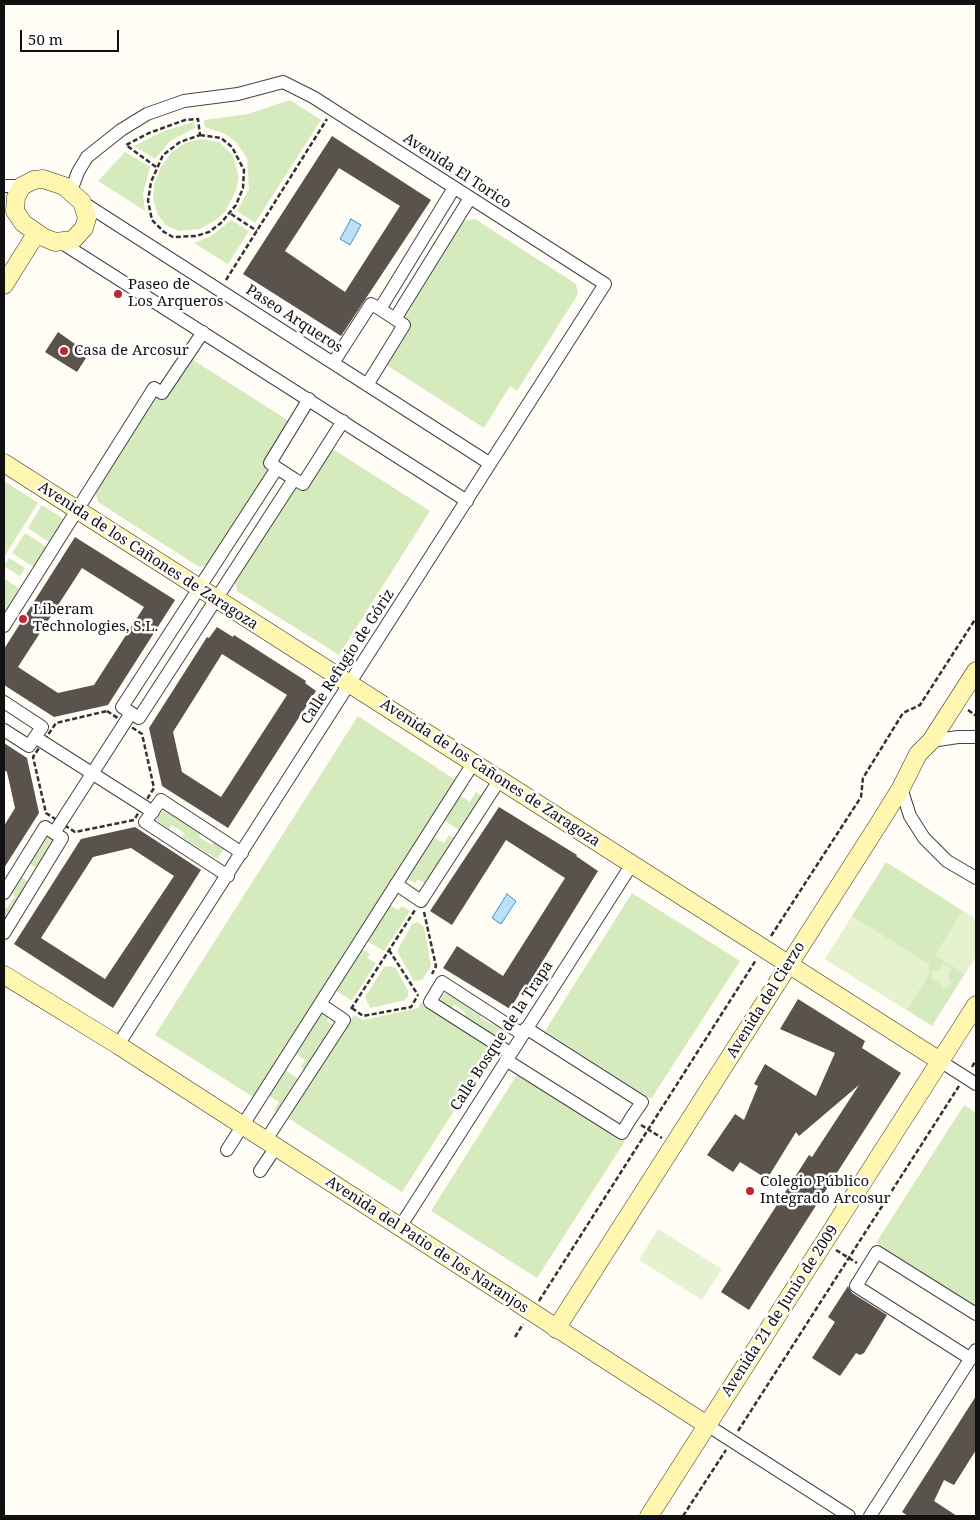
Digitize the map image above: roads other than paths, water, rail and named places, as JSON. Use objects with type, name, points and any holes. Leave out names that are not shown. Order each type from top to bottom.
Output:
[{"type":"street","name":"Avenida El Torico","points":[[77,197],[78,172],[88,157],[121,130],[146,114],[184,101],[238,94],[283,82],[292,85],[333,110],[605,284]]},
{"type":"street","points":[[4,186],[22,186],[34,180],[43,179],[54,182],[77,197],[86,218],[82,233],[73,240],[62,243]]},
{"type":"street","points":[[22,186],[10,208],[36,234],[50,241],[62,243],[468,500]]},
{"type":"street","points":[[380,310],[454,188]]},
{"type":"street","name":"Paseo Arqueros","points":[[77,197],[489,463]]},
{"type":"street","points":[[395,319],[470,198]]},
{"type":"street","points":[[4,285],[36,234]]},
{"type":"street","name":"Calle Refugio de Góriz","points":[[118,1046],[605,284]]},
{"type":"street","points":[[333,363],[371,304],[395,319],[404,325],[367,385]]},
{"type":"street","points":[[4,626],[154,388],[162,393],[203,332]]},
{"type":"street","points":[[309,399],[270,463],[277,468],[302,484],[343,421]]},
{"type":"street","name":"Avenida de los Cañones de Zaragoza","points":[[4,463],[971,1080]]},
{"type":"street","points":[[277,468],[122,707],[139,718],[294,479]]},
{"type":"street","name":"Avenida del Cierzo","points":[[556,1329],[901,788],[912,765],[931,741],[976,671]]},
{"type":"street","points":[[4,702],[42,727],[29,746],[4,730]]},
{"type":"street","points":[[54,833],[131,712]]},
{"type":"street","points":[[35,737],[152,812]]},
{"type":"street","points":[[931,741],[958,737],[976,737]]},
{"type":"street","points":[[227,1150],[474,762]]},
{"type":"street","points":[[396,884],[421,901],[500,779]]},
{"type":"street","points":[[901,788],[910,816],[924,838],[947,860],[976,878]]},
{"type":"street","points":[[228,876],[146,822],[152,812],[161,800],[242,854]]},
{"type":"street","points":[[4,893],[45,827],[62,838],[4,933]]},
{"type":"street","name":"Calle Bosque de la Trapa","points":[[400,1227],[632,864]]},
{"type":"street","name":"Avenida del Patio de los Naranjos","points":[[4,975],[243,1125],[531,1313],[849,1516]]},
{"type":"street","points":[[442,982],[524,1031],[642,1102],[622,1133],[430,1002],[442,982]]},
{"type":"street","points":[[260,1171],[271,1143],[344,1020],[320,1004]]},
{"type":"street","name":"Avenida 21 de Junio de 2009","points":[[649,1516],[976,1005]]},
{"type":"street","points":[[870,1516],[975,1353],[856,1286],[878,1252],[976,1314]]},
{"type":"water","points":[[351,219],[361,225],[350,245],[340,239]]},
{"type":"water","points":[[507,894],[516,901],[501,924],[492,918]]},
{"type":"place","name":"Paseo de Los Arqueros","points":[[118,294]]},
{"type":"place","name":"Casa de Arcosur","points":[[64,351]]},
{"type":"place","name":"Liberam Technologies, S.L.","points":[[23,619]]},
{"type":"place","name":"Colegio Público Integrado Arcosur","points":[[750,1191]]}]
